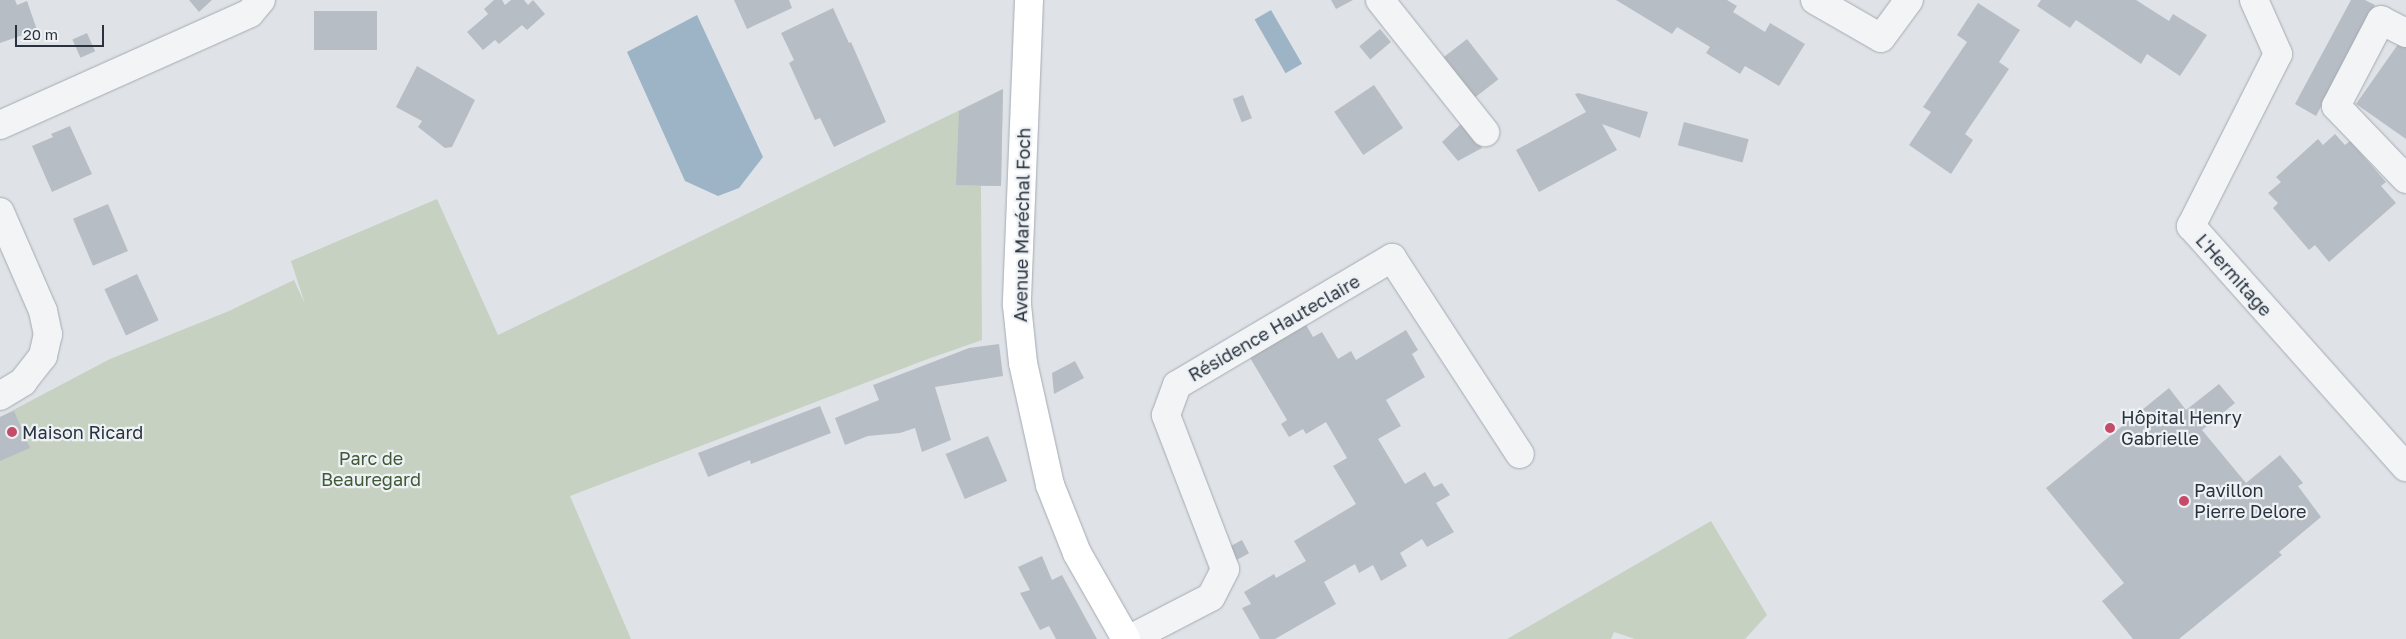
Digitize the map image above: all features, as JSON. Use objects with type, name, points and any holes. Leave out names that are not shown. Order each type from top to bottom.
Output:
[{"type":"main road","name":"Avenue Maréchal Foch","points":[[1030,0],[1017,305],[1022,363],[1050,485],[1077,554],[1126,639]]},
{"type":"street","points":[[0,124],[250,13],[261,0]]},
{"type":"street","points":[[1380,0],[1485,132]]},
{"type":"street","points":[[1815,0],[1881,38],[1909,0]]},
{"type":"street","name":"L'Hermitage","points":[[2254,0],[2278,54],[2191,226],[2406,467]]},
{"type":"street","points":[[2406,33],[2381,20],[2336,106],[2406,179]]},
{"type":"street","points":[[0,212],[42,311],[48,334],[42,356],[23,382],[0,396]]},
{"type":"street","name":"Résidence Hauteclaire","points":[[1130,639],[1211,597],[1225,569],[1166,415],[1177,385],[1392,258],[1520,454]]},
{"type":"green space","name":"Parc de Beauregard","points":[[1003,89],[1001,186],[981,186],[982,340],[570,496],[631,639],[0,639],[0,417],[110,359],[229,311],[294,280],[305,304],[291,261],[437,199],[498,335]]},
{"type":"green space","points":[[1711,521],[1767,615],[1745,639],[1635,639],[1614,632],[1611,639],[1507,639]]},
{"type":"water","points":[[1271,10],[1302,64],[1286,73],[1255,20]]},
{"type":"water","points":[[697,15],[763,157],[739,188],[718,196],[685,181],[627,52]]},
{"type":"building","points":[[0,0],[15,0],[17,5],[27,1],[37,30],[0,43]]},
{"type":"building","points":[[189,0],[212,0],[199,12]]},
{"type":"building","points":[[494,0],[502,0],[505,5],[511,0],[524,0],[528,5],[533,0],[545,14],[527,30],[522,25],[499,44],[495,40],[483,50],[467,32],[488,14],[484,9]]},
{"type":"building","points":[[734,0],[789,0],[792,8],[747,29]]},
{"type":"building","points":[[1331,0],[1353,0],[1336,9]]},
{"type":"building","points":[[1616,0],[1727,0],[1737,6],[1733,12],[1765,32],[1770,23],[1805,44],[1779,86],[1745,66],[1740,74],[1706,53],[1710,47],[1677,27],[1672,34]]},
{"type":"building","points":[[2041,0],[2136,0],[2169,21],[2173,14],[2207,35],[2180,76],[2147,54],[2141,64],[2076,20],[2070,28],[2037,6]]},
{"type":"building","points":[[2351,0],[2365,0],[2375,5],[2316,116],[2295,104]]},
{"type":"building","points":[[1978,3],[2020,30],[1999,62],[2009,69],[1965,134],[1973,140],[1951,174],[1909,145],[1931,112],[1923,107],[1967,42],[1957,35]]},
{"type":"building","points":[[833,8],[849,43],[851,42],[886,122],[834,147],[820,118],[815,120],[789,63],[794,60],[781,33]]},
{"type":"building","points":[[314,11],[377,11],[377,50],[314,50]]},
{"type":"building","points":[[1380,29],[1391,42],[1370,59],[1359,46]]},
{"type":"building","points":[[87,33],[95,51],[81,58],[72,40]]},
{"type":"building","points":[[1467,39],[1498,79],[1468,103],[1436,63]]},
{"type":"building","points":[[2401,40],[2406,43],[2406,139],[2356,104]]},
{"type":"building","points":[[417,66],[475,100],[452,147],[445,148],[418,127],[422,121],[396,107]]},
{"type":"building","points":[[1374,85],[1403,128],[1363,155],[1334,112]]},
{"type":"building","points":[[1003,89],[1001,186],[956,185],[959,111]]},
{"type":"building","points":[[1578,93],[1648,112],[1640,138],[1602,124],[1617,150],[1539,192],[1516,150],[1586,112],[1575,94]]},
{"type":"building","points":[[1243,95],[1252,118],[1242,122],[1233,99]]},
{"type":"building","points":[[1463,122],[1482,148],[1458,161],[1442,142]]},
{"type":"building","points":[[1684,122],[1749,139],[1743,163],[1678,145]]},
{"type":"building","points":[[70,126],[92,174],[52,192],[32,146],[53,137],[51,134]]},
{"type":"building","points":[[2335,134],[2345,145],[2350,141],[2386,182],[2381,186],[2396,203],[2329,262],[2315,245],[2309,250],[2273,208],[2278,203],[2268,193],[2281,182],[2276,177],[2318,139],[2323,145]]},
{"type":"building","points":[[108,204],[128,251],[93,266],[73,219]]},
{"type":"building","points":[[137,274],[159,320],[126,335],[104,289]]},
{"type":"building","points":[[1305,323],[1313,337],[1322,332],[1338,359],[1351,351],[1356,360],[1406,330],[1418,350],[1412,354],[1425,377],[1386,400],[1401,426],[1378,439],[1405,484],[1425,472],[1434,487],[1442,483],[1450,495],[1436,503],[1454,532],[1427,547],[1422,539],[1400,553],[1407,566],[1381,581],[1373,565],[1359,573],[1355,564],[1324,582],[1336,604],[1275,639],[1260,639],[1242,608],[1251,604],[1244,592],[1274,574],[1276,578],[1306,561],[1294,541],[1356,504],[1333,466],[1347,458],[1326,422],[1306,434],[1303,429],[1289,437],[1281,424],[1287,420],[1249,356]]},
{"type":"building","points":[[999,344],[1003,376],[935,387],[951,440],[922,452],[915,428],[900,433],[868,436],[845,445],[835,418],[879,400],[873,385],[969,348]]},
{"type":"building","points":[[1075,361],[1084,378],[1054,394],[1052,373]]},
{"type":"building","name":"Pavillon Pierre Delore","points":[[2219,384],[2235,403],[2202,430],[2246,483],[2280,455],[2303,483],[2298,486],[2321,517],[2279,552],[2282,555],[2179,639],[2133,639],[2102,601],[2124,583],[2046,488],[2169,388],[2186,410]]},
{"type":"building","points":[[820,406],[831,433],[751,464],[750,460],[708,477],[698,453]]},
{"type":"building","name":"Maison Ricard","points":[[14,411],[30,448],[0,461],[0,417]]},
{"type":"building","points":[[988,436],[1007,481],[965,499],[946,454]]},
{"type":"building","points":[[1242,540],[1249,553],[1232,562],[1225,549]]},
{"type":"building","points":[[1042,556],[1052,580],[1062,575],[1097,639],[1056,639],[1049,626],[1040,630],[1020,593],[1030,590],[1018,567]]},
{"type":"place","name":"Hôpital Henry Gabrielle","points":[[2110,428]]},
{"type":"place","name":"Maison Ricard","points":[[12,432]]},
{"type":"place","name":"Pavillon Pierre Delore","points":[[2184,501]]}]
